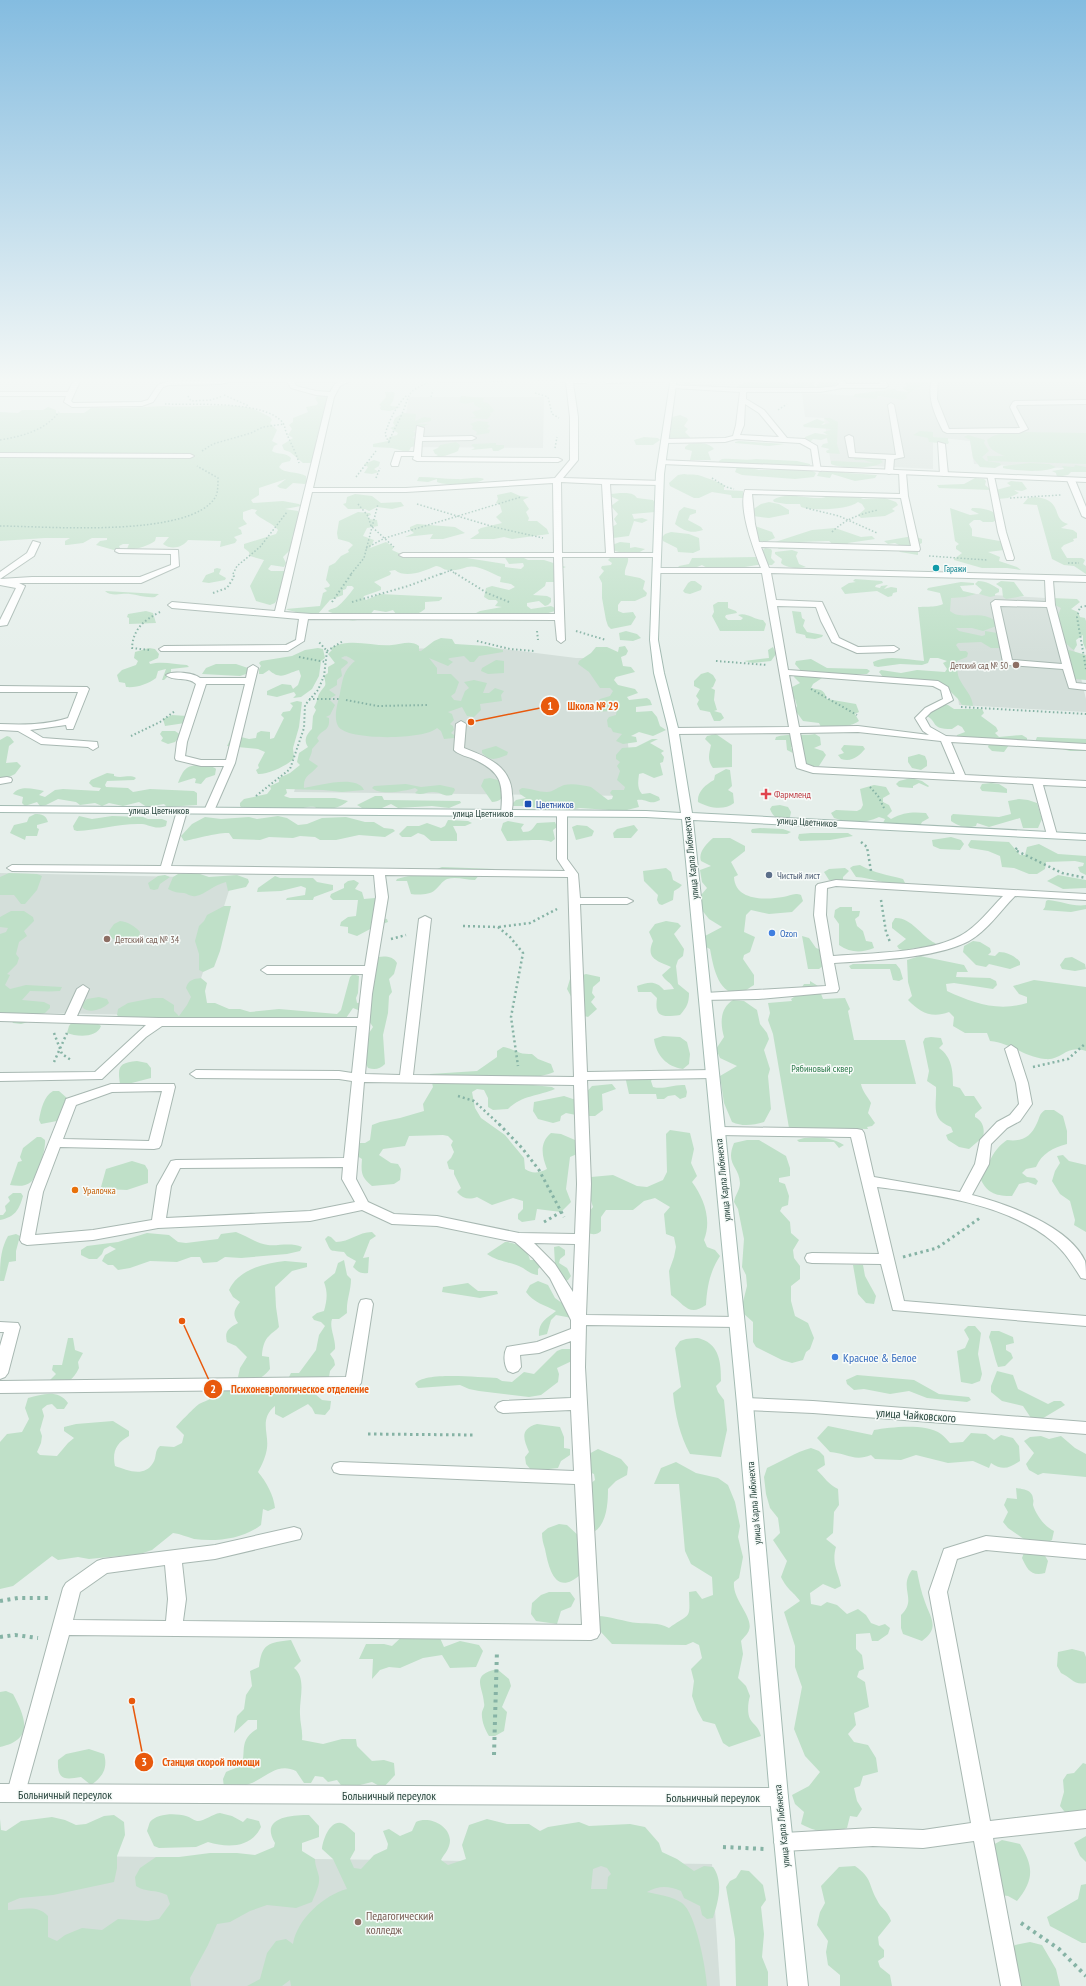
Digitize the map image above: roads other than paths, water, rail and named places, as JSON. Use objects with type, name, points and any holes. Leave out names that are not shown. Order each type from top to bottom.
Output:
[{"type":"main road","points":[[279,614],[314,470]]},
{"type":"main road","points":[[553,470],[557,480],[559,621],[561,640]]},
{"type":"main road","points":[[557,480],[566,470]]},
{"type":"main road","name":"улица Карла Либкнехта","points":[[661,470],[654,640],[659,673],[674,732],[687,815],[745,1404],[779,1797],[798,1986]]},
{"type":"main road","points":[[834,470],[1086,480]]},
{"type":"main road","points":[[944,470],[944,474]]},
{"type":"main road","points":[[755,544],[916,549],[904,496],[902,473]]},
{"type":"main road","points":[[990,476],[1002,532],[1010,558]]},
{"type":"main road","points":[[309,490],[406,490],[557,480],[660,483]]},
{"type":"main road","points":[[1071,480],[1086,516]]},
{"type":"main road","points":[[606,481],[610,555]]},
{"type":"main road","points":[[904,496],[748,492],[748,512],[755,544],[766,571],[801,766],[813,770],[1086,784]]},
{"type":"main road","points":[[1076,492],[1086,492]]},
{"type":"main road","points":[[0,576],[31,554],[36,543]]},
{"type":"main road","points":[[0,583],[32,580],[141,580],[175,566],[175,552],[119,552]]},
{"type":"main road","points":[[403,554],[558,556],[657,555]]},
{"type":"main road","points":[[657,570],[766,571],[1086,579]]},
{"type":"main road","points":[[1049,578],[1051,605],[1072,686],[1086,687]]},
{"type":"main road","points":[[0,583],[21,586],[4,623],[0,623]]},
{"type":"main road","points":[[772,602],[819,604],[824,621],[835,640],[857,650],[894,649]]},
{"type":"main road","points":[[1051,605],[995,603],[1008,662],[1067,667]]},
{"type":"main road","points":[[172,605],[304,616],[559,621]]},
{"type":"main road","points":[[164,649],[288,648],[300,641],[304,616]]},
{"type":"main road","points":[[210,811],[218,796],[230,763],[253,668]]},
{"type":"main road","points":[[784,672],[891,679],[935,684],[945,689],[948,700],[928,710],[920,718],[926,729],[945,739],[960,777]]},
{"type":"main road","points":[[171,675],[195,678],[201,684],[182,742],[180,758],[201,762],[230,763]]},
{"type":"main road","points":[[198,682],[250,681]]},
{"type":"main road","points":[[0,689],[84,689],[71,723],[20,728],[0,727]]},
{"type":"main road","points":[[461,724],[459,750],[486,760],[505,776],[508,798],[506,813]]},
{"type":"main road","points":[[20,728],[41,741],[94,744],[93,747]]},
{"type":"main road","points":[[674,732],[822,729],[878,731],[945,739],[1086,747]]},
{"type":"main road","points":[[1037,781],[1052,835]]},
{"type":"main road","name":"улица Цветников","points":[[0,809],[687,815],[1086,837]]},
{"type":"main road","points":[[165,870],[182,810]]},
{"type":"main road","points":[[62,1627],[591,1633],[579,1404],[578,1326],[583,1203],[574,901],[573,874],[562,859],[562,814]]},
{"type":"main road","points":[[12,868],[573,874]]},
{"type":"main road","points":[[379,871],[382,897],[370,970],[349,1179],[363,1205],[392,1219],[437,1221],[518,1238],[581,1239]]},
{"type":"main road","points":[[705,997],[758,995],[833,989],[820,916],[822,886],[836,883],[1086,897]]},
{"type":"main road","points":[[828,960],[945,945],[964,938],[979,928],[1012,893]]},
{"type":"main road","points":[[574,901],[627,901]]},
{"type":"main road","points":[[406,1079],[425,919]]},
{"type":"main road","points":[[267,970],[370,970]]},
{"type":"main road","points":[[70,1018],[83,989]]},
{"type":"main road","points":[[0,1017],[40,1017],[159,1022],[364,1022]]},
{"type":"main road","points":[[0,1077],[92,1076],[142,1034],[159,1022]]},
{"type":"main road","points":[[964,1197],[982,1164],[985,1143],[1002,1125],[1015,1118],[1026,1104],[1011,1049]]},
{"type":"main road","points":[[196,1074],[339,1075],[358,1078],[520,1081],[713,1074]]},
{"type":"main road","points":[[92,1076],[94,1094]]},
{"type":"main road","points":[[55,1142],[154,1145],[169,1087],[111,1088],[71,1102],[55,1142],[36,1192],[28,1240],[49,1240],[134,1229],[158,1223],[310,1216],[363,1205]]},
{"type":"main road","points":[[719,1131],[857,1134],[898,1306],[1086,1321]]},
{"type":"main road","points":[[158,1223],[164,1186],[176,1164],[351,1162]]},
{"type":"main road","points":[[868,1181],[918,1187],[964,1197],[1019,1215],[1051,1234],[1074,1255],[1086,1274]]},
{"type":"main road","points":[[518,1238],[544,1261],[565,1289],[578,1326]]},
{"type":"main road","points":[[812,1258],[887,1259]]},
{"type":"main road","points":[[0,1387],[353,1382],[366,1304]]},
{"type":"main road","points":[[513,1367],[512,1351],[538,1347],[578,1326],[737,1322]]},
{"type":"main road","points":[[0,1327],[13,1327],[0,1372]]},
{"type":"main road","points":[[503,1407],[579,1404]]},
{"type":"main road","name":"улица Чайковского","points":[[745,1404],[813,1407],[1086,1428]]},
{"type":"main road","points":[[340,1468],[583,1478]]},
{"type":"main road","points":[[8,1793],[62,1627],[72,1588],[103,1566],[215,1552],[294,1534]]},
{"type":"main road","points":[[1011,1986],[938,1592],[950,1554],[986,1543],[1086,1552]]},
{"type":"main road","points":[[173,1558],[177,1599],[174,1628]]},
{"type":"main road","name":"Больничный переулок","points":[[8,1793],[779,1797]]},
{"type":"main road","points":[[785,1846],[873,1837],[923,1839],[1086,1819]]},
{"type":"place","name":"Гаражи","points":[[936,568]]},
{"type":"place","name":"Детский сад № 50","points":[[1016,665]]},
{"type":"place","name":"Школа № 29","points":[[471,722]]},
{"type":"place","name":"Фармленд","points":[[766,794]]},
{"type":"place","name":"Цветников","points":[[528,804]]},
{"type":"place","name":"Чистый лист","points":[[769,875]]},
{"type":"place","name":"Ozon","points":[[772,933]]},
{"type":"place","name":"Детский сад № 34","points":[[107,939]]},
{"type":"place","name":"Уралочка","points":[[75,1190]]},
{"type":"place","name":"Психоневрологическое отделение","points":[[182,1321]]},
{"type":"place","name":"Красное & Белое","points":[[835,1357]]},
{"type":"place","name":"Станция скорой помощи","points":[[132,1701]]},
{"type":"place","name":"Педагогический колледж","points":[[358,1922]]},
{"type":"park label","name":"Рябиновый сквер","points":[[822,1068]]}]
